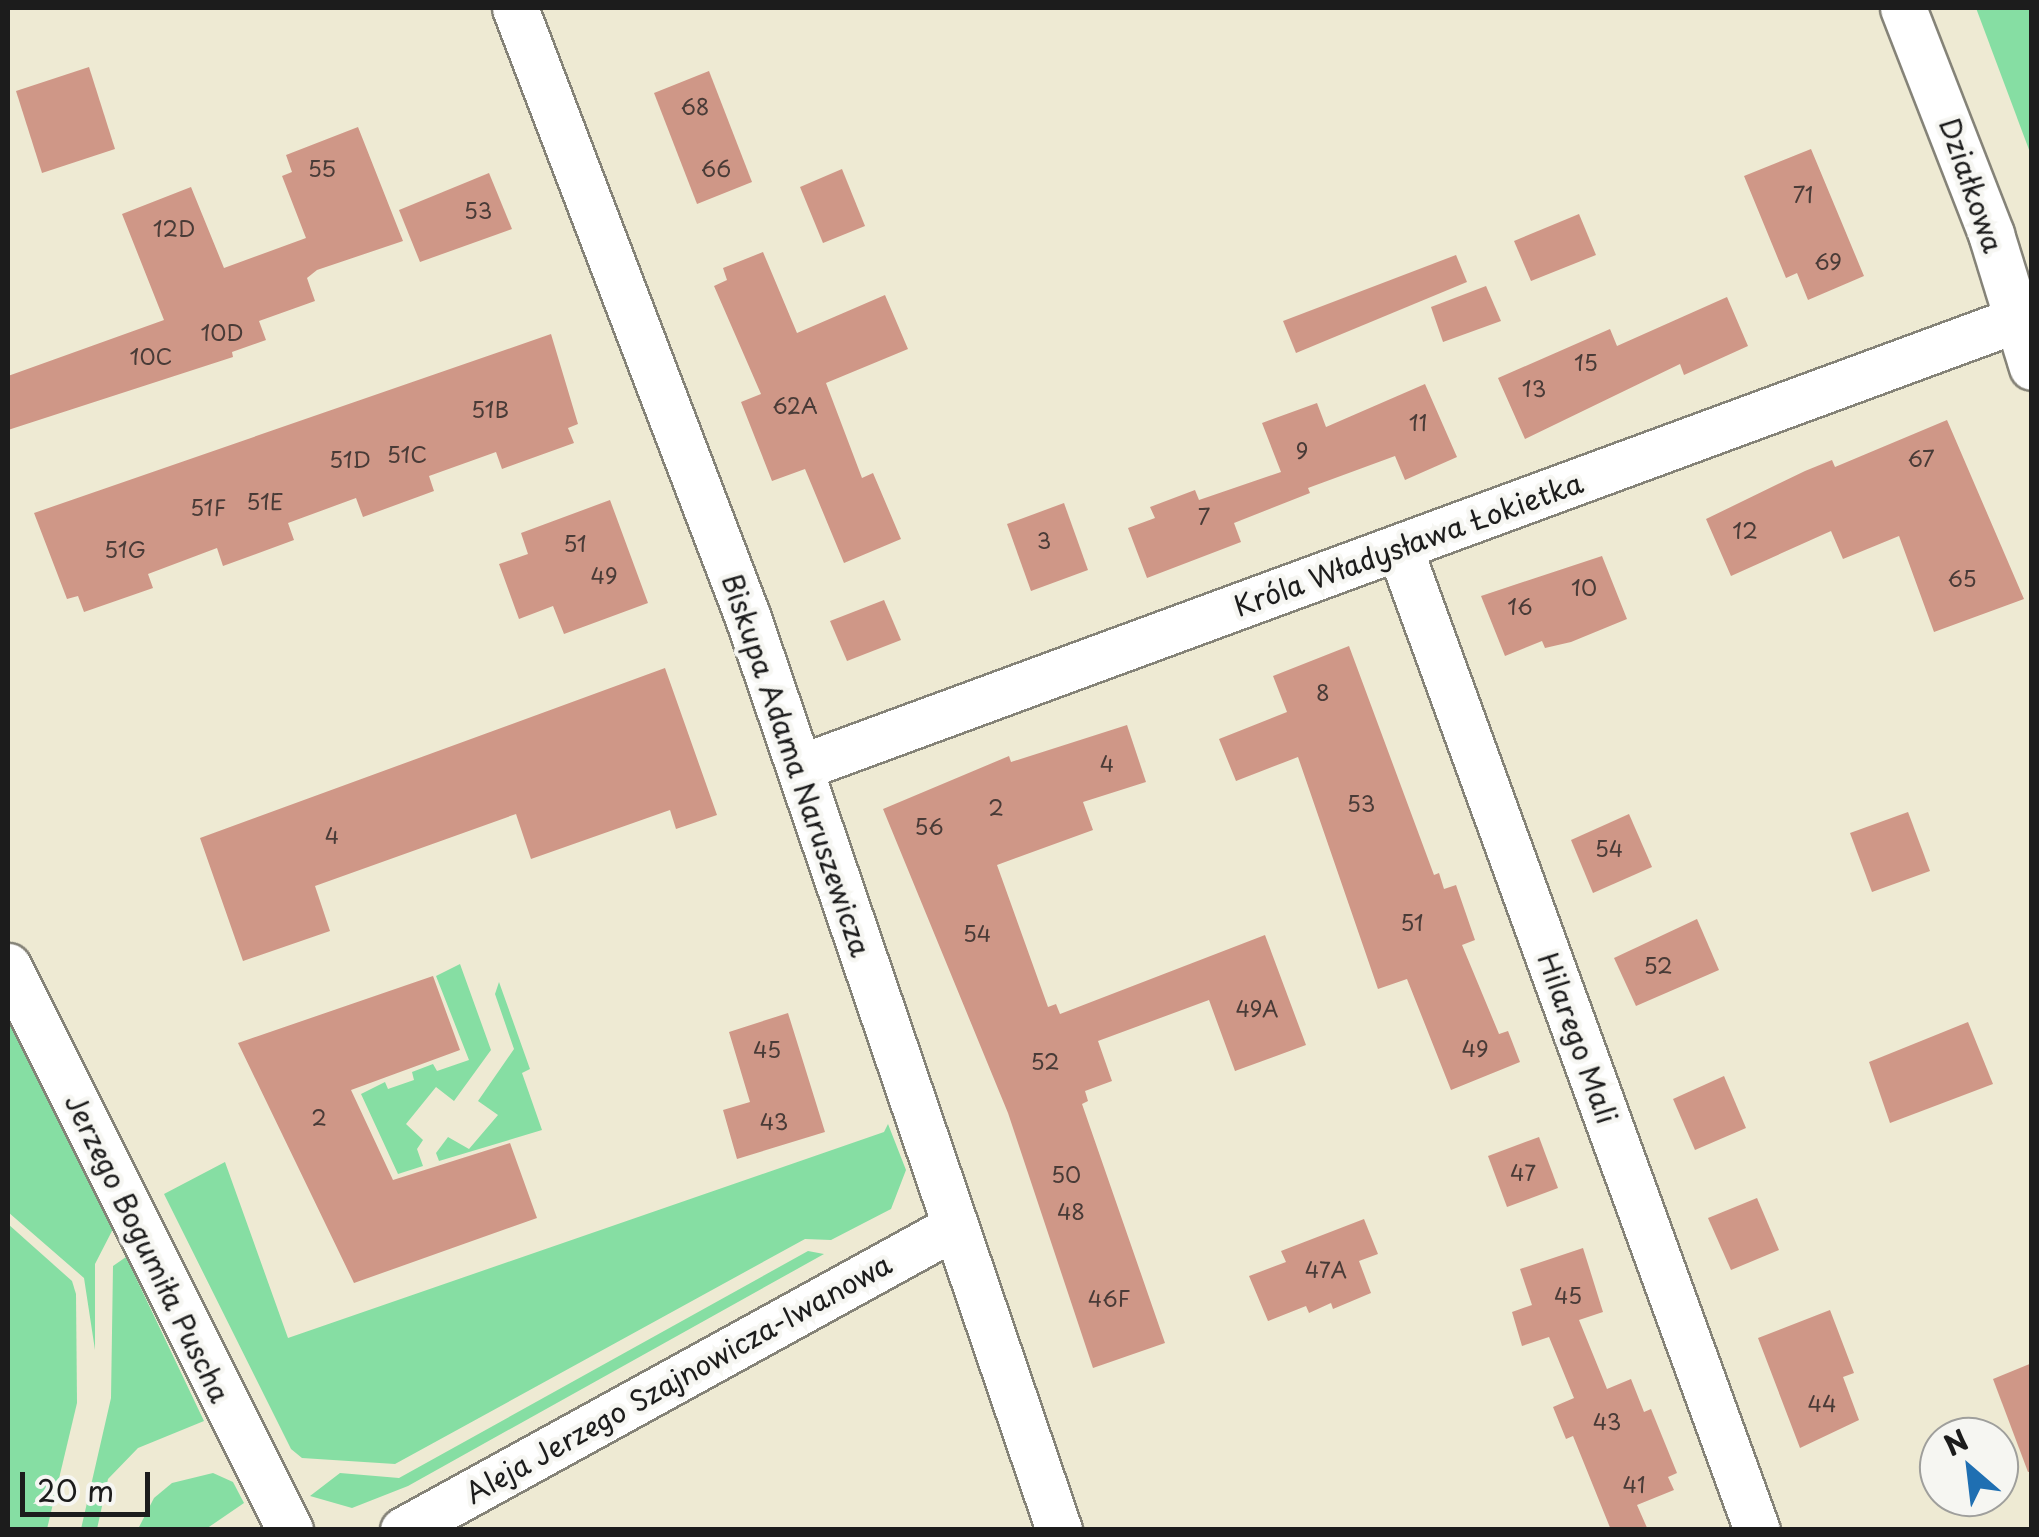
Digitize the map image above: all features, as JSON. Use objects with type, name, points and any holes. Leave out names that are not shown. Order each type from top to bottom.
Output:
[{"type":"street","name":"Biskupa Adama Naruszewicza","points":[[515,8],[801,767],[1058,1530]]},
{"type":"street","name":"Działkowa","points":[[1903,8],[1985,217],[2032,366]]},
{"type":"street","name":"Króla Władysława Łokietka","points":[[801,767],[2015,320]]},
{"type":"street","name":"Hilarego Mali","points":[[1398,547],[1757,1530]]},
{"type":"street","name":"Jerzego Bogumiła Puscha","points":[[8,966],[290,1530]]},
{"type":"street","name":"Aleja Jerzego Szajnowicza-Iwanowa","points":[[403,1530],[954,1227]]},
{"type":"green space","points":[[1976,8],[2031,8],[2031,155]]},
{"type":"green space","points":[[460,964],[491,1050],[454,1101],[436,1087],[406,1124],[423,1140],[417,1149],[423,1166],[398,1174],[361,1094],[385,1082],[388,1089],[414,1080],[412,1072],[433,1064],[437,1071],[469,1060],[436,976]]},
{"type":"green space","points":[[499,982],[530,1069],[522,1073],[542,1130],[439,1161],[436,1153],[448,1137],[469,1149],[498,1115],[478,1101],[514,1049],[495,994]]},
{"type":"green space","points":[[8,1010],[113,1229],[95,1264],[95,1350],[84,1278],[8,1212]]},
{"type":"green space","points":[[888,1124],[906,1170],[891,1209],[831,1240],[805,1239],[395,1464],[302,1458],[291,1449],[164,1194],[225,1162],[288,1338],[884,1132]]},
{"type":"green space","points":[[8,1224],[72,1281],[76,1294],[77,1403],[47,1529],[8,1529]]},
{"type":"green space","points":[[808,1251],[824,1254],[408,1486],[352,1508],[310,1496],[340,1473],[399,1478]]},
{"type":"green space","points":[[126,1257],[204,1421],[138,1448],[108,1479],[97,1529],[81,1529],[111,1398],[113,1266]]},
{"type":"green space","points":[[213,1473],[233,1482],[244,1503],[206,1529],[138,1529],[154,1498],[172,1483]]},
{"type":"building","points":[[89,67],[115,149],[42,173],[16,91]]},
{"type":"building","points":[[709,71],[752,182],[697,204],[654,93]]},
{"type":"building","points":[[358,127],[403,241],[317,270],[307,278],[315,301],[259,321],[266,340],[232,352],[233,357],[8,430],[8,376],[164,320],[122,214],[191,187],[224,268],[306,238],[282,176],[292,172],[286,155]]},
{"type":"building","points":[[1811,149],[1864,276],[1808,300],[1797,273],[1786,278],[1744,176]]},
{"type":"building","points":[[842,169],[865,226],[823,243],[800,187]]},
{"type":"building","points":[[489,173],[512,229],[420,262],[399,210]]},
{"type":"building","points":[[1579,214],[1596,255],[1531,281],[1514,241]]},
{"type":"building","points":[[763,252],[797,333],[885,295],[908,349],[826,383],[862,478],[873,473],[901,539],[844,563],[805,469],[772,481],[741,402],[761,394],[714,286],[727,280],[723,268]]},
{"type":"building","points":[[1456,255],[1467,282],[1296,353],[1283,321]]},
{"type":"building","points":[[1486,286],[1501,321],[1443,342],[1431,307]]},
{"type":"building","points":[[1727,297],[1748,346],[1684,375],[1680,364],[1525,439],[1498,378],[1610,329],[1617,346]]},
{"type":"building","points":[[551,334],[578,424],[568,428],[574,443],[502,469],[496,452],[429,476],[434,491],[363,517],[356,498],[288,523],[294,540],[223,566],[217,548],[148,574],[153,588],[84,612],[78,596],[67,599],[34,513]]},
{"type":"building","points":[[1425,384],[1457,457],[1405,480],[1395,456],[1308,488],[1310,493],[1234,523],[1241,542],[1147,578],[1128,528],[1155,518],[1150,507],[1195,490],[1199,500],[1281,472],[1262,423],[1317,403],[1326,427]]},
{"type":"building","points":[[1947,420],[2024,599],[1934,632],[1899,536],[1843,559],[1831,531],[1731,576],[1706,519],[1805,471],[1832,460],[1835,467]]},
{"type":"building","points":[[610,500],[648,603],[564,634],[553,606],[519,619],[499,564],[528,554],[521,533]]},
{"type":"building","points":[[1064,503],[1088,570],[1031,591],[1007,524]]},
{"type":"building","points":[[1602,556],[1627,619],[1571,642],[1545,648],[1542,641],[1505,656],[1481,596]]},
{"type":"building","points":[[884,600],[901,640],[847,661],[830,621]]},
{"type":"building","points":[[1349,646],[1434,875],[1439,873],[1444,889],[1456,885],[1475,940],[1462,945],[1499,1034],[1508,1031],[1520,1062],[1451,1090],[1407,979],[1378,989],[1298,757],[1236,781],[1219,739],[1287,712],[1273,676]]},
{"type":"building","points":[[665,668],[717,815],[676,829],[670,810],[531,859],[516,814],[315,886],[330,931],[243,961],[200,838]]},
{"type":"building","points":[[1127,725],[1146,782],[1083,802],[1093,830],[997,865],[1048,1007],[1056,1004],[1060,1014],[1265,935],[1306,1045],[1235,1071],[1209,1000],[1098,1041],[1112,1081],[1085,1091],[1088,1101],[1082,1104],[1165,1343],[1093,1368],[1008,1113],[883,809],[1009,756],[1011,762]]},
{"type":"building","points":[[1908,812],[1930,871],[1872,892],[1850,833]]},
{"type":"building","points":[[1629,814],[1652,867],[1593,893],[1571,840]]},
{"type":"building","points":[[1697,919],[1719,970],[1636,1006],[1614,958]]},
{"type":"building","points":[[433,976],[460,1050],[351,1090],[393,1180],[510,1143],[537,1218],[354,1283],[238,1043]]},
{"type":"building","points":[[788,1013],[825,1132],[737,1159],[723,1110],[750,1102],[729,1032]]},
{"type":"building","points":[[1968,1022],[1993,1084],[1890,1123],[1869,1062]]},
{"type":"building","points":[[1724,1076],[1746,1128],[1695,1150],[1673,1099]]},
{"type":"building","points":[[1539,1137],[1558,1188],[1507,1207],[1488,1156]]},
{"type":"building","points":[[1757,1198],[1779,1250],[1731,1270],[1708,1218]]},
{"type":"building","points":[[1364,1219],[1378,1254],[1359,1261],[1371,1293],[1333,1309],[1331,1303],[1309,1313],[1306,1306],[1268,1321],[1249,1276],[1286,1262],[1281,1251]]},
{"type":"building","points":[[1583,1248],[1603,1312],[1579,1320],[1607,1389],[1631,1379],[1644,1412],[1651,1409],[1677,1473],[1668,1477],[1674,1490],[1637,1505],[1648,1530],[1611,1530],[1573,1436],[1566,1439],[1553,1407],[1574,1398],[1549,1337],[1522,1346],[1512,1312],[1532,1305],[1520,1269]]},
{"type":"building","points":[[1830,1310],[1854,1373],[1843,1377],[1859,1420],[1800,1448],[1758,1338]]},
{"type":"building","points":[[2032,1363],[2032,1471],[2028,1472],[2019,1448],[2019,1417],[2007,1417],[1993,1379]]}]
